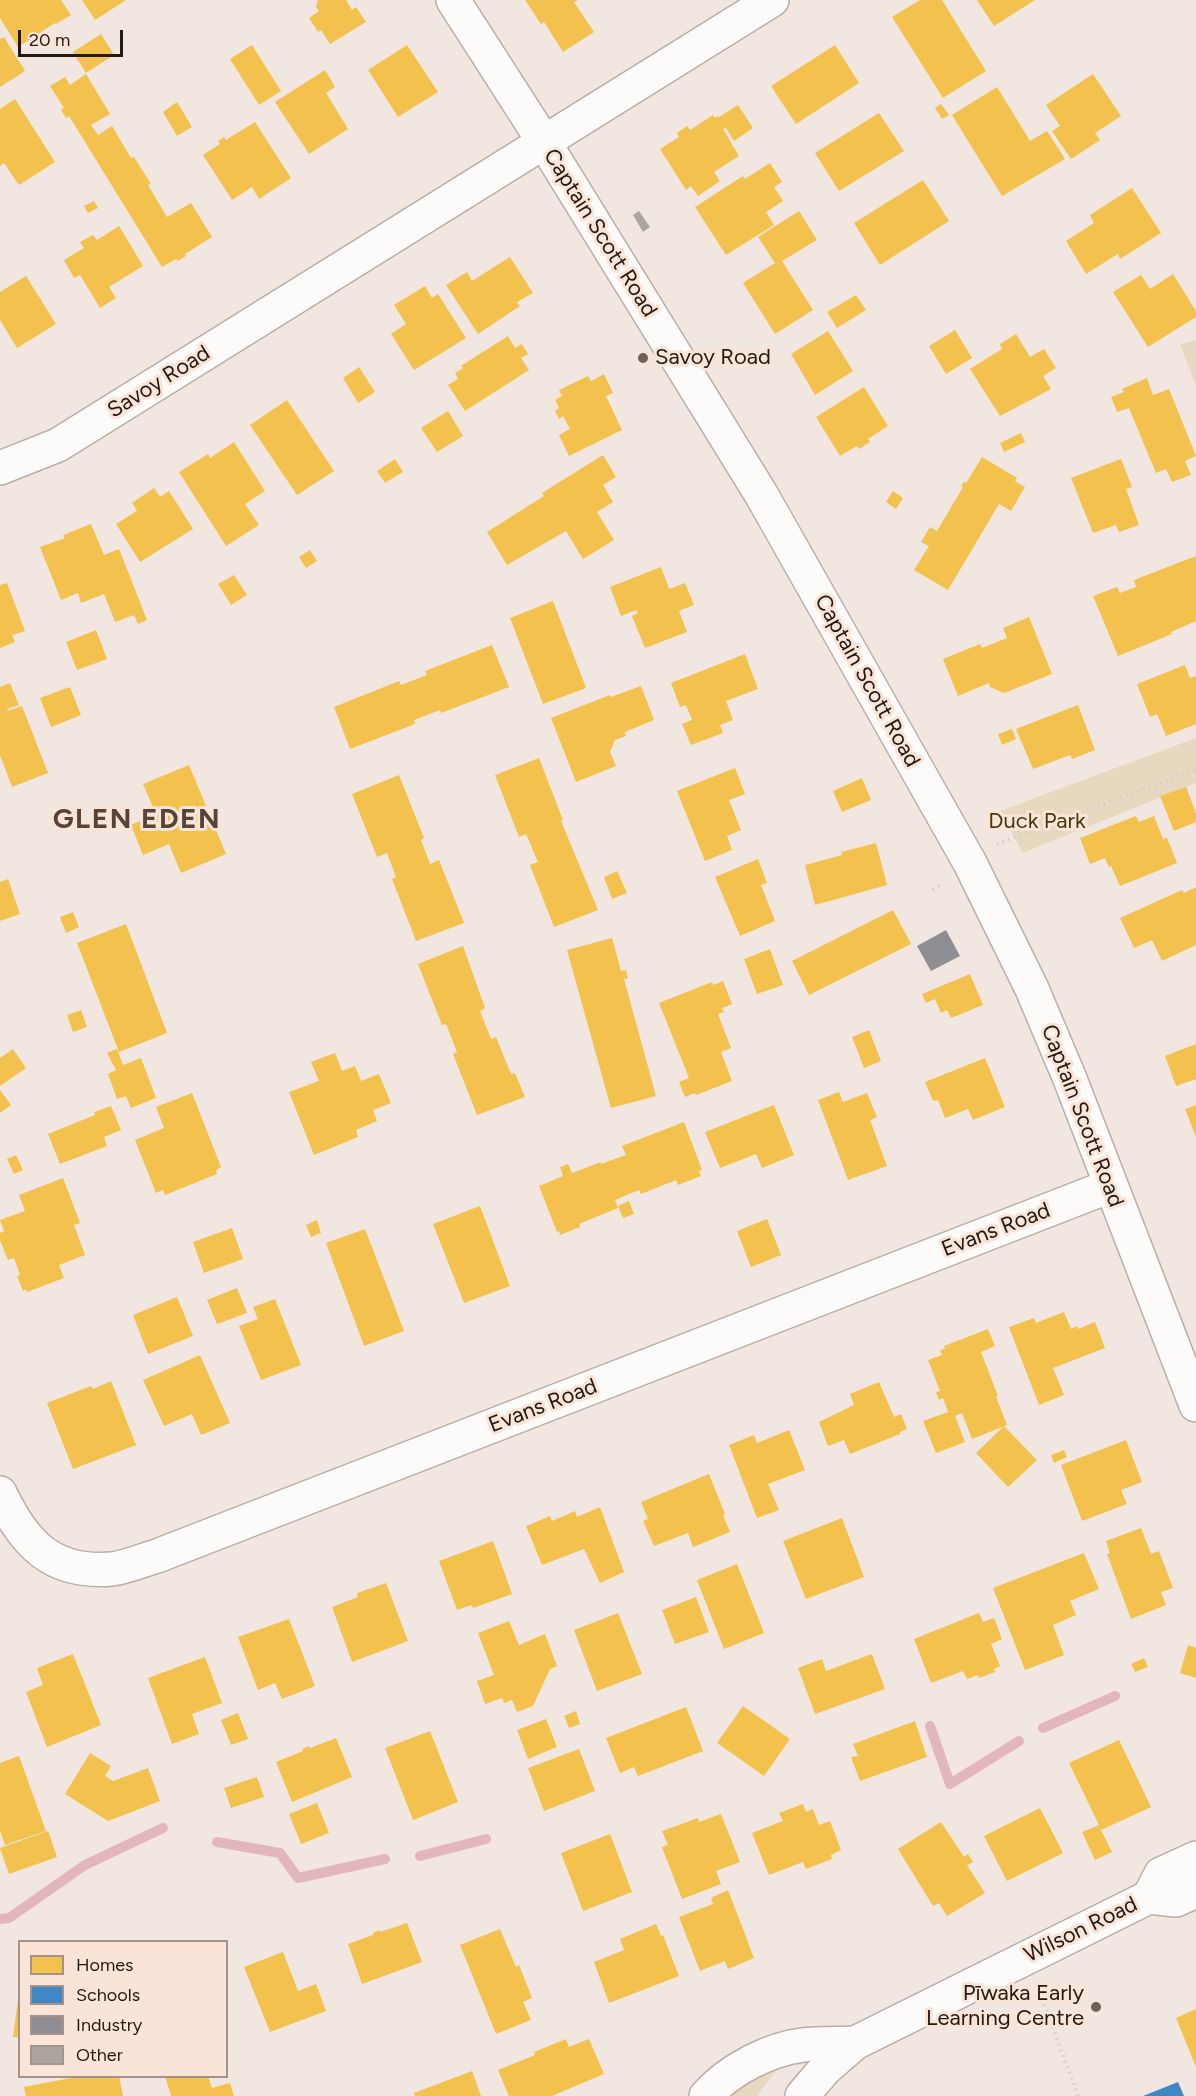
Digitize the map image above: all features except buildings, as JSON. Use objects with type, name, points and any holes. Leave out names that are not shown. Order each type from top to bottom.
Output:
[{"type":"street","name":"Captain Scott Road","points":[[453,0],[544,142],[761,494],[970,863],[1032,989],[1070,1079],[1196,1405]]},
{"type":"street","name":"Savoy Road","points":[[0,468],[58,445],[772,0]]},
{"type":"street","name":"Evans Road","points":[[0,1493],[9,1512],[26,1537],[41,1552],[64,1564],[82,1568],[114,1569],[157,1556],[1110,1186]]},
{"type":"street","name":"Wilson Road","points":[[1149,1897],[1161,1874],[1196,1858]]},
{"type":"street","name":"Wilson Road","points":[[802,2096],[825,2069],[855,2043],[1149,1897],[1176,1900],[1196,1891]]},
{"type":"street","points":[[706,2096],[731,2074],[755,2060],[781,2050],[802,2045],[855,2043]]},
{"type":"path","points":[[996,844],[1196,770]]},
{"type":"path","points":[[1042,1999],[1078,2096]]},
{"type":"green space","points":[[1196,340],[1196,386],[1180,344]]},
{"type":"green space","name":"Duck Park","points":[[1196,738],[1196,783],[1023,853],[1000,811]]},
{"type":"green space","points":[[782,2063],[757,2096],[720,2096]]},
{"type":"waterway","points":[[1043,1728],[1115,1696]]},
{"type":"waterway","points":[[930,1726],[950,1784],[1019,1741]]},
{"type":"waterway","points":[[0,1919],[9,1918],[85,1865],[163,1828]]},
{"type":"waterway","points":[[420,1856],[486,1839]]},
{"type":"waterway","points":[[217,1842],[280,1853],[298,1878],[385,1859]]},
{"type":"place","name":"Savoy Road","points":[[643,358]]},
{"type":"place","name":"Pīwaka Early Learning Centre","points":[[1096,2007]]},
{"type":"district","name":"GLEN EDEN","points":[[137,820]]}]
